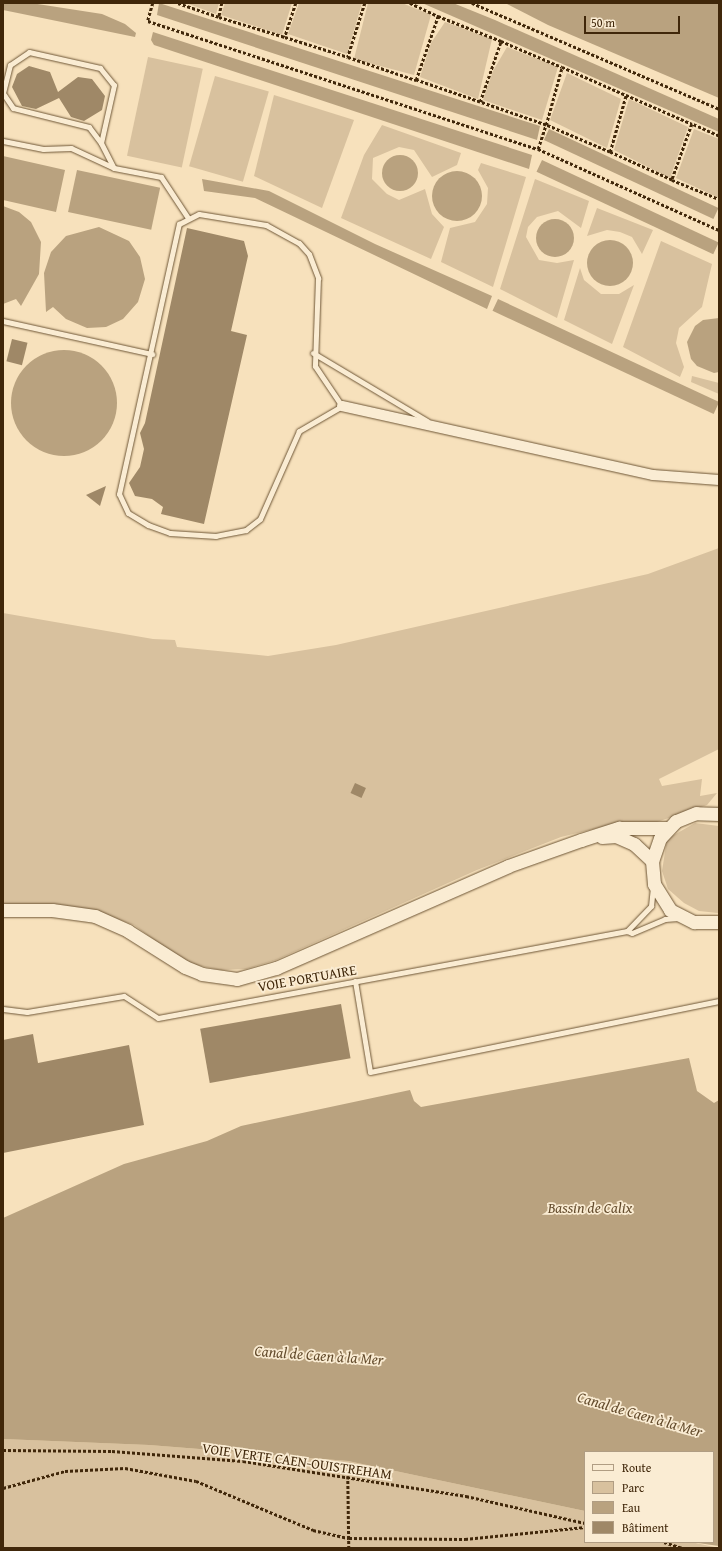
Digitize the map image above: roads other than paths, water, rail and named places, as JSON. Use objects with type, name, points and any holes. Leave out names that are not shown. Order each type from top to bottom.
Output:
[{"type":"street","points":[[342,406],[653,474],[719,480]]},
{"type":"street","points":[[3,910],[52,910],[95,916],[128,931],[185,967],[202,974],[237,979],[276,968],[508,866],[619,828],[668,828],[696,813],[719,814]]},
{"type":"street","points":[[668,828],[652,861],[654,884],[670,910],[683,918],[706,924],[719,922]]},
{"type":"street","points":[[590,838],[616,836],[634,844],[652,861]]},
{"type":"lane","points":[[101,143],[114,85],[100,68],[29,52],[10,65],[3,93],[14,108],[89,127],[101,143],[114,168]]},
{"type":"lane","points":[[3,141],[43,149],[71,148],[114,168],[161,177],[188,218]]},
{"type":"lane","points":[[211,214],[266,225],[299,243],[315,266],[318,278],[313,353],[315,366],[342,406],[299,431],[270,502],[260,519],[246,530],[216,536],[170,533],[128,513],[119,494],[152,354],[179,224],[188,218],[211,214]]},
{"type":"lane","points":[[3,321],[152,354]]},
{"type":"lane","points":[[313,353],[433,425]]},
{"type":"lane","points":[[627,931],[651,906],[654,884]]},
{"type":"lane","name":"VOIE PORTUAIRE","points":[[3,1009],[27,1012],[124,996],[158,1018],[620,932],[627,931],[632,933],[665,920],[683,918]]},
{"type":"lane","points":[[355,982],[370,1072],[719,1001]]},
{"type":"water","points":[[3,3],[31,3],[102,14],[125,24],[136,33],[135,37],[3,10]]},
{"type":"water","points":[[159,3],[540,126],[537,140],[157,15]]},
{"type":"water","points":[[422,3],[453,3],[495,20],[719,119],[719,132]]},
{"type":"water","points":[[505,3],[719,3],[719,98],[548,25]]},
{"type":"water","points":[[153,32],[532,155],[529,169],[154,45],[151,40]]},
{"type":"water","points":[[549,129],[718,208],[713,219],[544,140]]},
{"type":"water","points":[[404,155],[413,160],[417,166],[417,180],[413,186],[404,191],[396,191],[387,186],[383,180],[382,169],[387,160],[393,156]]},
{"type":"water","points":[[3,156],[65,170],[56,212],[3,200]]},
{"type":"water","points":[[542,160],[719,242],[713,254],[537,172]]},
{"type":"water","points":[[77,170],[160,188],[151,230],[68,212]]},
{"type":"water","points":[[457,171],[467,173],[475,178],[480,186],[482,196],[480,206],[475,214],[467,219],[457,221],[447,219],[439,214],[434,206],[432,196],[434,186],[439,178],[447,173]]},
{"type":"water","points":[[202,179],[269,191],[375,244],[492,296],[487,309],[255,198],[204,191]]},
{"type":"water","points":[[3,206],[19,212],[31,222],[41,242],[39,274],[21,306],[16,299],[3,304]]},
{"type":"water","points":[[551,219],[559,219],[566,222],[571,227],[574,238],[571,249],[566,254],[559,257],[551,257],[544,254],[539,249],[536,242],[536,234],[539,227],[544,222]]},
{"type":"water","points":[[99,227],[129,241],[140,257],[145,279],[138,302],[123,319],[106,327],[87,328],[66,319],[53,307],[46,312],[44,273],[51,252],[66,236]]},
{"type":"water","points":[[610,240],[623,244],[629,250],[633,263],[629,276],[623,282],[610,286],[597,282],[591,276],[587,263],[591,250],[597,244]]},
{"type":"water","points":[[498,299],[719,402],[714,414],[493,311]]},
{"type":"water","points":[[719,318],[719,372],[714,373],[697,366],[691,359],[687,342],[695,326],[703,320]]},
{"type":"water","points":[[64,350],[84,354],[101,366],[113,383],[117,403],[113,423],[101,440],[84,452],[64,456],[44,452],[27,440],[15,423],[11,403],[15,383],[27,366],[44,354]]},
{"type":"water","points":[[689,1058],[697,1091],[714,1103],[719,1100],[719,1546],[698,1543],[714,1543],[714,1451],[584,1451],[584,1511],[348,1461],[149,1445],[3,1439],[3,1218],[124,1164],[207,1141],[241,1126],[410,1090],[414,1101],[421,1107]]},
{"type":"water label","name":"Bassin de Calix","points":[[590,1208]]},
{"type":"water label","name":"Canal de Caen à la Mer","points":[[319,1355]]},
{"type":"water label","name":"Canal de Caen à la Mer","points":[[640,1414]]}]
